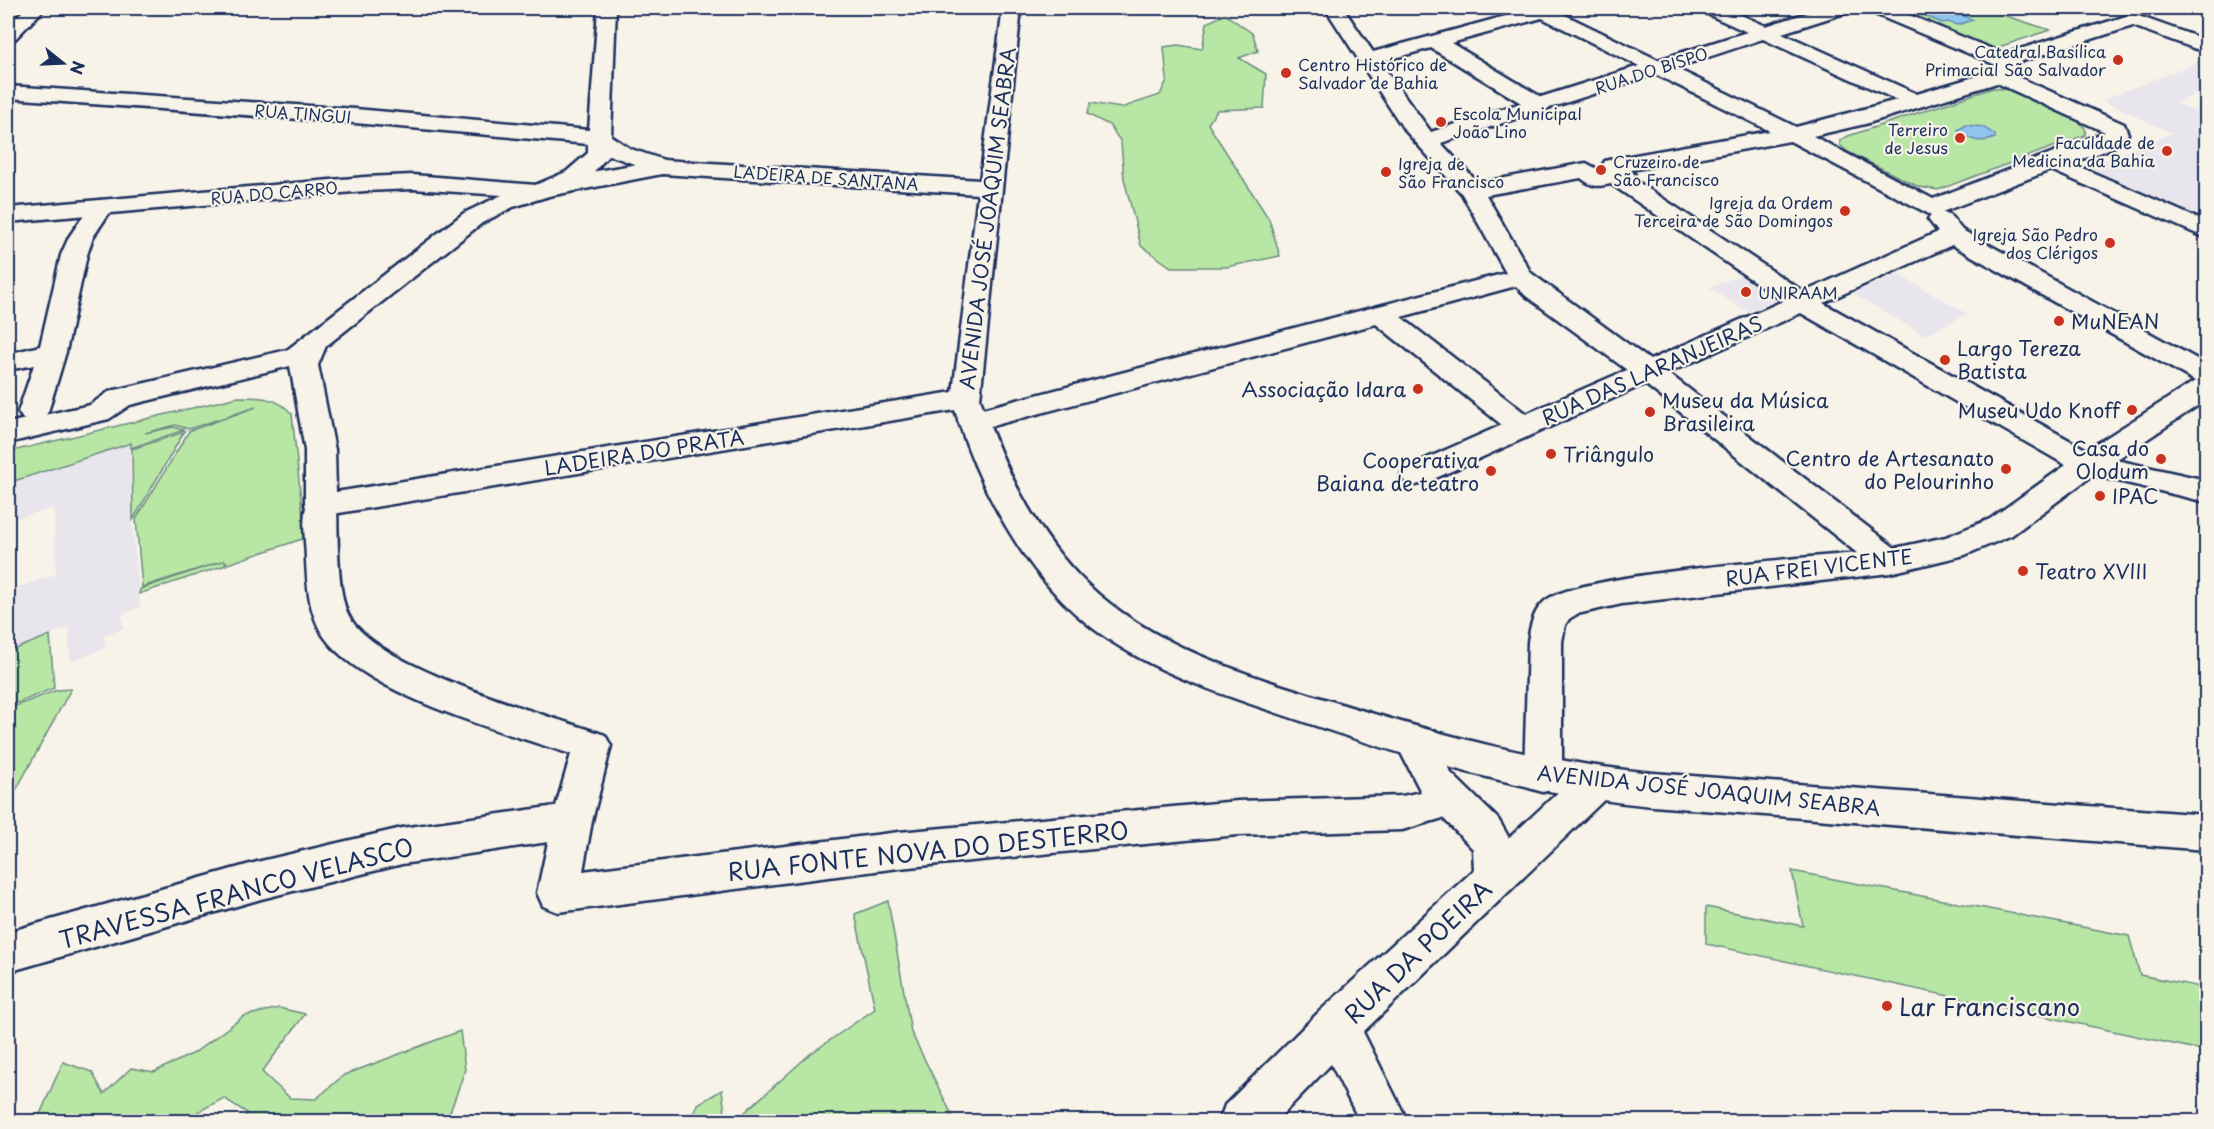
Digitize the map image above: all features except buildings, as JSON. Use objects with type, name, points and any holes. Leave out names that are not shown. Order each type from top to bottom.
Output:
[{"type":"street","points":[[8,34],[36,8]]},
{"type":"street","points":[[8,433],[99,412],[120,398],[296,356],[473,218],[505,202],[541,191],[588,168],[599,153],[607,8]]},
{"type":"street","name":"AVENIDA JOSÉ JOAQUIM SEABRA","points":[[1012,8],[989,188],[969,410],[982,445],[1026,529],[1060,577],[1110,622],[1135,640],[1195,668],[1416,745],[1543,776],[1595,783],[2206,833]]},
{"type":"street","points":[[1334,8],[1411,123],[1472,191],[1521,277],[1534,290],[1647,371],[1890,561]]},
{"type":"street","points":[[1710,8],[1916,101]]},
{"type":"street","name":"RUA DO BISPO","points":[[1426,141],[1841,8]]},
{"type":"street","points":[[1877,8],[2116,129],[2116,134],[2107,141],[1932,208]]},
{"type":"street","points":[[1369,59],[1546,9],[1793,134],[1932,208],[1953,235],[2206,375]]},
{"type":"street","points":[[1472,191],[1586,170],[1598,180],[1615,177],[1623,175],[1613,166],[1793,134],[1916,101],[2133,20],[2196,43]]},
{"type":"street","points":[[1433,41],[1539,105]]},
{"type":"street","name":"RUA TINGUI","points":[[8,92],[355,116],[599,138]]},
{"type":"street","name":"LADEIRA DE SANTANA","points":[[599,138],[623,154],[662,167]]},
{"type":"street","points":[[2051,162],[2206,231]]},
{"type":"street","name":"LADEIRA DE SANTANA","points":[[541,191],[585,180],[662,167],[989,188]]},
{"type":"street","points":[[1615,177],[1803,303],[2088,464],[2206,491]]},
{"type":"street","name":"RUA DO CARRO","points":[[8,215],[365,184],[413,182],[541,191]]},
{"type":"street","points":[[471,186],[481,198],[473,218]]},
{"type":"street","points":[[20,415],[52,352],[74,255],[81,237],[101,207]]},
{"type":"street","name":"RUA DAS LARANJEIRAS","points":[[1416,475],[1953,235]]},
{"type":"street","name":"LADEIRA DO PRATA","points":[[321,505],[969,410],[1521,277]]},
{"type":"street","points":[[1379,313],[1525,428]]},
{"type":"street","points":[[313,345],[304,365],[304,374],[320,450],[321,505]]},
{"type":"street","points":[[8,362],[52,352]]},
{"type":"street","points":[[266,365],[304,374]]},
{"type":"street","name":"RUA FREI VICENTE","points":[[1543,776],[1545,642],[1548,622],[1557,610],[1567,604],[1622,591],[1890,561],[1953,547],[2001,527],[2088,464],[2206,387]]},
{"type":"street","points":[[20,415],[103,395],[120,398]]},
{"type":"street","name":"RUA FONTE NOVA DO DESTERRO","points":[[321,505],[327,595],[336,627],[367,656],[411,680],[592,746],[572,821],[558,893],[911,849],[1238,818],[1402,813],[1426,808],[1447,797]]},
{"type":"street","points":[[1416,745],[1427,769],[1447,797],[1478,825],[1494,846],[1497,861],[1493,878]]},
{"type":"street","name":"RUA DA POEIRA","points":[[1242,1122],[1336,1028],[1595,783]]},
{"type":"street","name":"TRAVESSA FRANCO VELASCO","points":[[8,952],[261,880],[402,846],[572,821]]},
{"type":"street","points":[[1336,1028],[1385,1122]]},
{"type":"shaded area","name":"Faculdade de Medicina da Bahia","points":[[2206,59],[2206,89],[2176,103],[2206,116],[2206,226],[2080,170],[2172,133],[2102,100]]},
{"type":"shaded area","name":"UNIRAAM","points":[[1745,273],[1784,297],[1748,312],[1709,288]]},
{"type":"shaded area","points":[[1898,274],[1967,314],[1924,335],[1852,293]]},
{"type":"shaded area","points":[[130,444],[132,518],[140,607],[121,615],[124,628],[104,636],[106,648],[70,662],[69,627],[8,651],[8,591],[56,574],[54,508],[14,519],[12,482]]},
{"type":"green space","points":[[1886,8],[1981,8],[2050,30],[1993,49],[1985,48]]},
{"type":"green space","points":[[1225,14],[1253,34],[1258,51],[1239,58],[1266,74],[1264,108],[1217,110],[1208,124],[1269,219],[1280,256],[1226,267],[1171,267],[1141,246],[1124,179],[1121,142],[1109,125],[1087,114],[1091,103],[1121,108],[1160,95],[1167,80],[1164,47],[1178,45],[1202,49],[1207,23]]},
{"type":"green space","name":"Terreiro de Jesus","points":[[1993,88],[2030,96],[2058,108],[2080,122],[2086,130],[2085,135],[1938,190],[1919,187],[1848,152],[1840,145],[1840,140],[1848,136]]},
{"type":"green space","points":[[238,397],[275,401],[292,414],[305,538],[228,564],[224,560],[226,565],[139,594],[140,589],[223,561],[142,587],[136,519],[189,431],[256,407],[189,429],[175,425],[145,433],[173,427],[184,430],[131,448],[131,443],[8,483],[8,452]]},
{"type":"green space","points":[[184,432],[133,520],[132,449]]},
{"type":"green space","points":[[50,635],[54,688],[8,707],[8,652]]},
{"type":"green space","points":[[71,689],[8,805],[8,709],[57,690]]},
{"type":"green space","points":[[1792,871],[2129,936],[2140,975],[2206,988],[2206,1051],[1706,944],[1706,907],[1803,926]]},
{"type":"green space","points":[[888,901],[911,1032],[955,1121],[735,1121],[810,1054],[875,1009],[855,914]]},
{"type":"green space","points":[[279,1008],[305,1014],[262,1072],[290,1098],[316,1099],[344,1075],[460,1031],[465,1070],[447,1121],[244,1121],[247,1113],[224,1098],[181,1121],[37,1121],[63,1062],[92,1072],[104,1094],[131,1068],[154,1072],[194,1053],[244,1016]]},
{"type":"green space","points":[[722,1090],[726,1121],[691,1121],[698,1104]]},
{"type":"water","points":[[1917,8],[1925,10],[1953,8],[1969,14],[1964,16],[1973,20],[1957,25],[1942,23],[1921,14],[1926,12]]},
{"type":"water","points":[[1966,125],[1983,127],[1995,135],[1995,138],[1985,141],[1970,139],[1958,130]]},
{"type":"place","name":"Catedral Basílica Primacial São Salvador","points":[[2118,60]]},
{"type":"place","name":"Centro Histórico de Salvador de Bahia","points":[[1286,73]]},
{"type":"place","name":"Escola Municipal João Lino","points":[[1441,122]]},
{"type":"place","name":"Terreiro de Jesus","points":[[1960,138]]},
{"type":"place","name":"Faculdade de Medicina da Bahia","points":[[2167,151]]},
{"type":"place","name":"Cruzeiro de São Francisco","points":[[1601,170]]},
{"type":"place","name":"Igreja de São Francisco","points":[[1386,172]]},
{"type":"place","name":"Igreja da Ordem Terceira de São Domingos","points":[[1845,211]]},
{"type":"place","name":"Igreja São Pedro dos Clérigos","points":[[2110,243]]},
{"type":"place","name":"UNIRAAM","points":[[1746,292]]},
{"type":"place","name":"MuNEAN","points":[[2059,321]]},
{"type":"place","name":"Largo Tereza Batista","points":[[1945,360]]},
{"type":"place","name":"Associação Idara","points":[[1418,389]]},
{"type":"place","name":"Museu Udo Knoff","points":[[2132,410]]},
{"type":"place","name":"Museu da Música Brasileira","points":[[1650,412]]},
{"type":"place","name":"Triângulo","points":[[1551,454]]},
{"type":"place","name":"Casa do Olodum","points":[[2161,459]]},
{"type":"place","name":"Centro de Artesanato do Pelourinho","points":[[2006,469]]},
{"type":"place","name":"Cooperativa Baiana de teatro","points":[[1491,471]]},
{"type":"place","name":"IPAC","points":[[2100,496]]},
{"type":"place","name":"Teatro XVIII","points":[[2023,571]]},
{"type":"place","name":"Lar Franciscano","points":[[1887,1006]]}]
